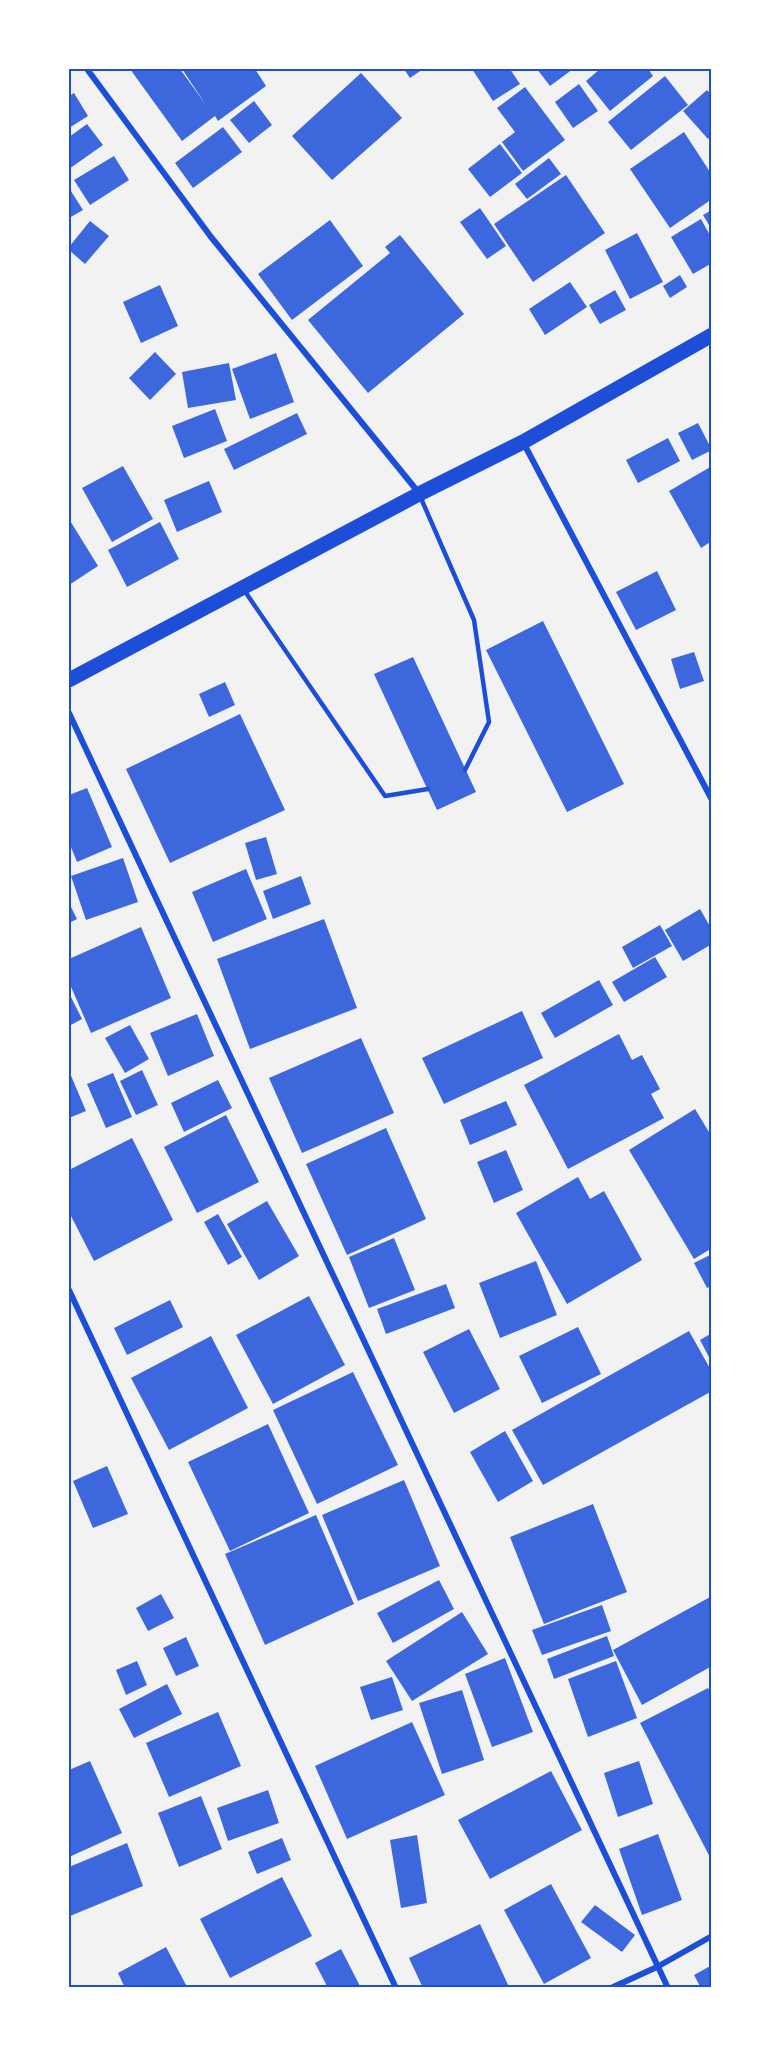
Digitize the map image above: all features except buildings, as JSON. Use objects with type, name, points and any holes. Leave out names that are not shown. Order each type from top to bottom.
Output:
[{"type":"main road","points":[[69,680],[419,494],[523,442],[712,335]]},
{"type":"street","points":[[87,69],[211,237],[419,494]]},
{"type":"street","points":[[523,442],[712,800]]},
{"type":"street","points":[[69,712],[453,1526],[657,1967],[669,1988]]},
{"type":"street","points":[[69,1290],[396,1988]]},
{"type":"street","points":[[611,1988],[657,1967],[712,1936]]},
{"type":"lane","points":[[419,494],[474,620],[489,722],[465,770]]},
{"type":"lane","points":[[243,588],[385,796],[428,789]]}]
